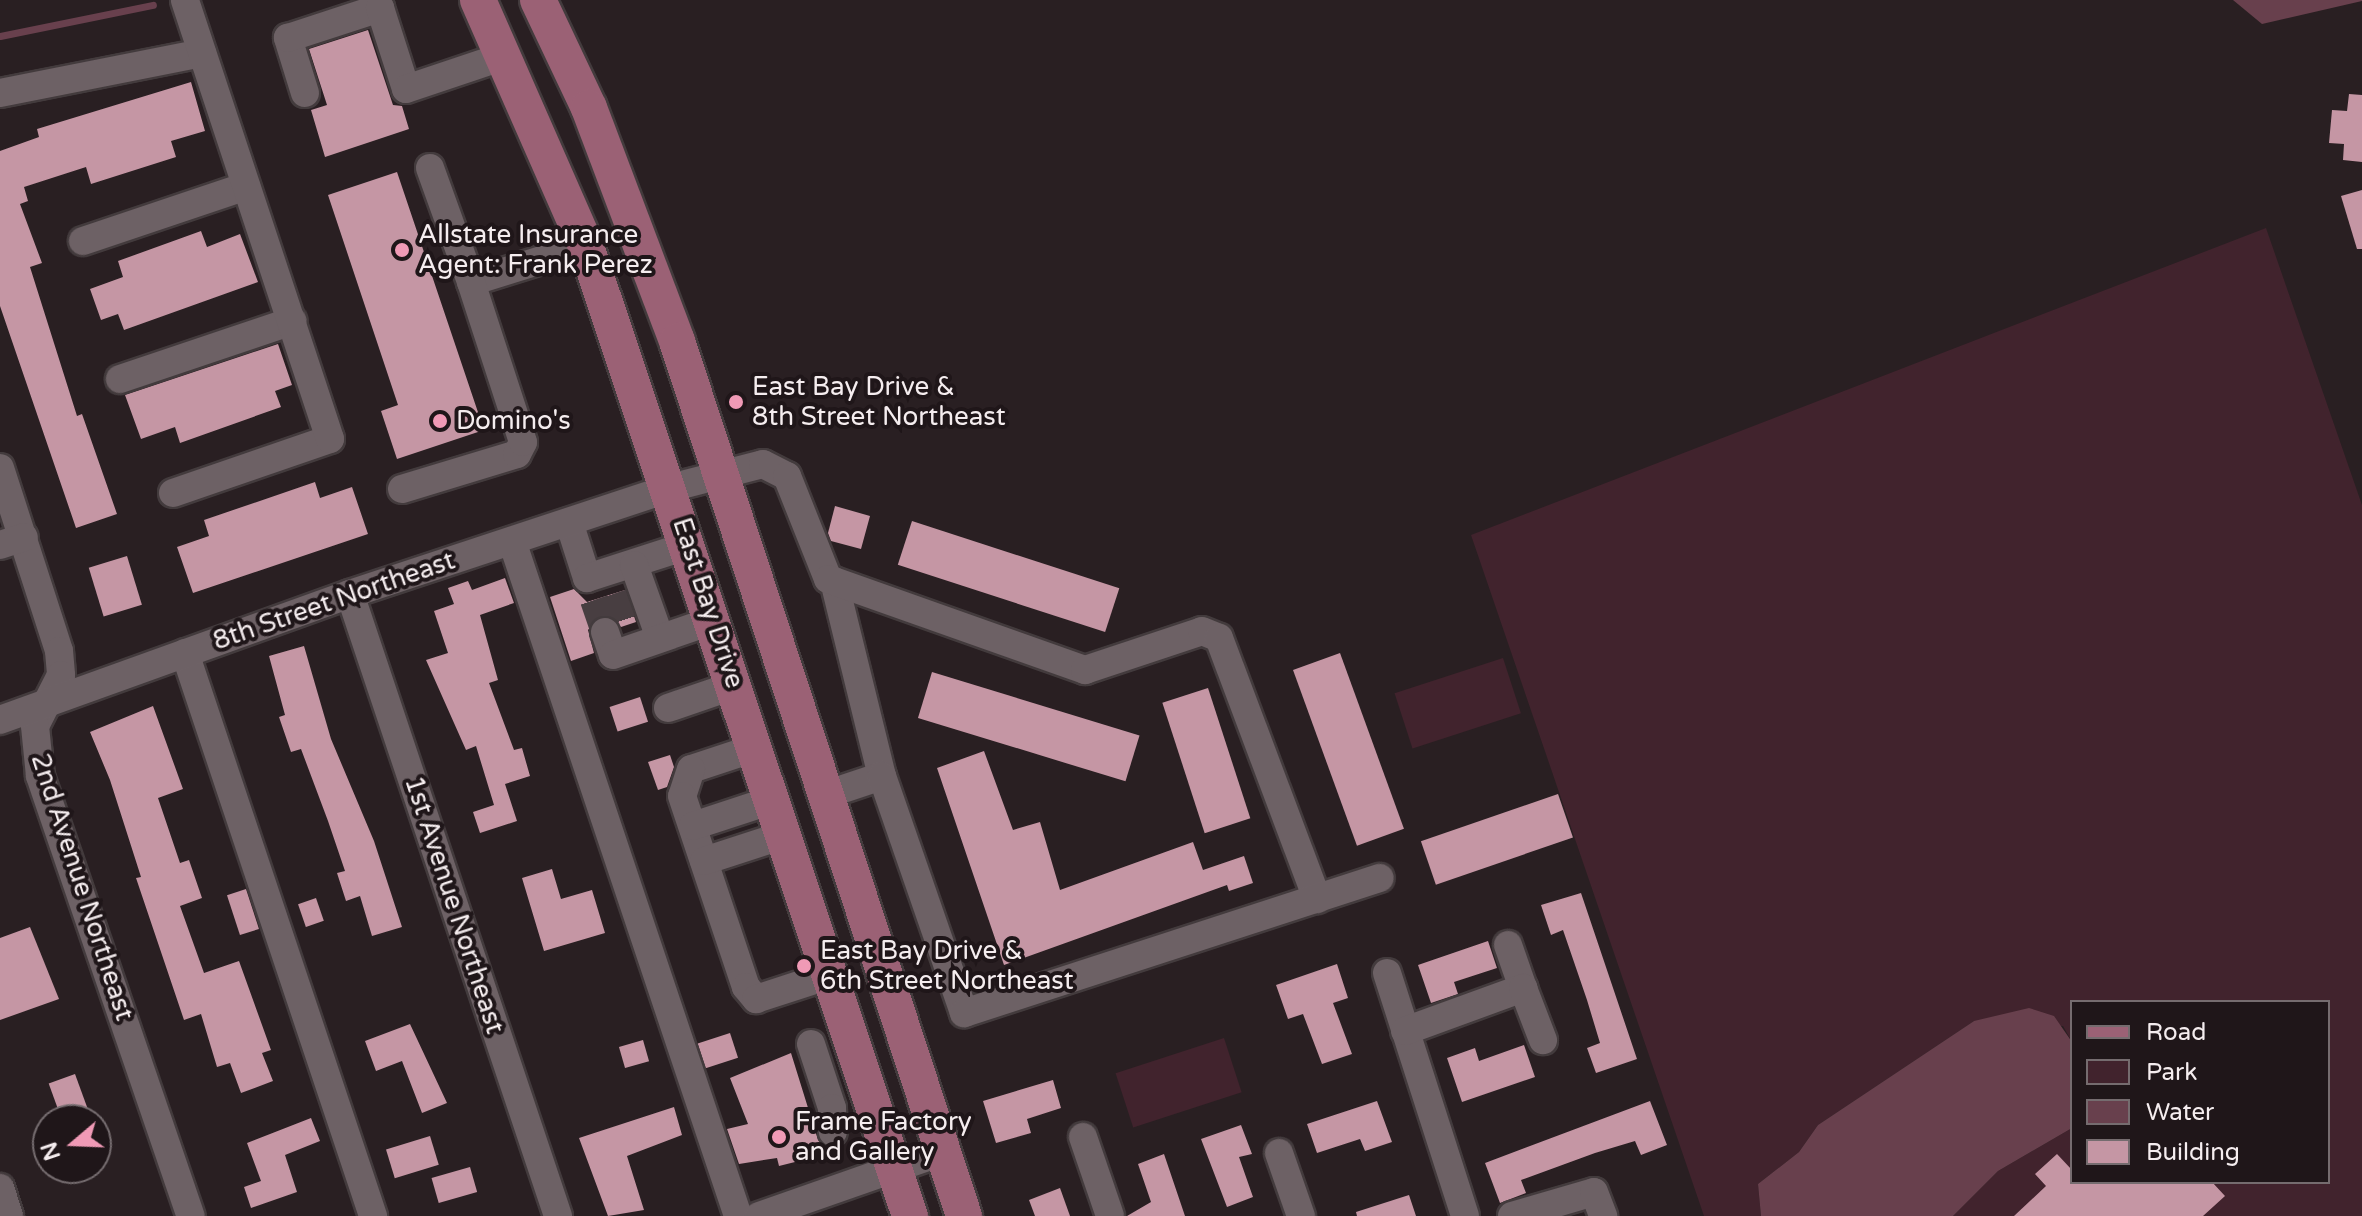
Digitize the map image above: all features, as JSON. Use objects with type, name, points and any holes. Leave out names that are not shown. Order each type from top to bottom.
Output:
[{"type":"main road","name":"East Bay Drive","points":[[478,0],[586,246],[670,488],[910,1216]]},
{"type":"main road","name":"East Bay Drive","points":[[538,0],[635,222],[722,477],[964,1216]]},
{"type":"street","points":[[173,493],[330,439],[185,0]]},
{"type":"street","points":[[305,93],[288,38],[380,8],[406,89],[504,56]]},
{"type":"street","points":[[0,93],[202,53]]},
{"type":"street","points":[[402,489],[517,454],[523,442],[430,168]]},
{"type":"street","points":[[83,241],[246,186]]},
{"type":"street","points":[[471,282],[586,246]]},
{"type":"street","points":[[120,379],[292,321]]},
{"type":"street","name":"8th Street Northeast","points":[[0,720],[350,594],[670,488],[763,464],[787,476],[828,579],[834,581],[882,776],[964,1013],[1317,899]]},
{"type":"street","name":"2nd Avenue Northeast","points":[[0,468],[12,541],[59,651],[61,675],[43,705],[35,726],[40,776],[191,1216]]},
{"type":"street","points":[[569,522],[600,586],[634,565],[689,545]]},
{"type":"street","points":[[512,541],[738,1216]]},
{"type":"street","points":[[634,565],[660,638]]},
{"type":"street","points":[[834,581],[1085,670],[1202,631],[1219,638],[1317,899],[1380,878]]},
{"type":"street","name":"1st Avenue Northeast","points":[[350,594],[558,1216]]},
{"type":"street","points":[[620,635],[660,638],[714,620]]},
{"type":"street","points":[[185,653],[373,1216]]},
{"type":"street","points":[[668,708],[735,685]]},
{"type":"street","points":[[755,748],[691,769],[682,796],[746,987],[756,999],[830,975]]},
{"type":"street","points":[[825,795],[882,776]]},
{"type":"street","points":[[693,826],[772,800]]},
{"type":"street","points":[[704,861],[784,835]]},
{"type":"street","points":[[1508,945],[1543,1040]]},
{"type":"street","points":[[1387,973],[1465,1216]]},
{"type":"street","points":[[1405,1031],[1523,988]]},
{"type":"street","points":[[856,1052],[815,1055],[833,1120],[870,1097]]},
{"type":"street","points":[[1083,1137],[1110,1216]]},
{"type":"street","points":[[759,1216],[942,1152]]},
{"type":"street","points":[[1279,1153],[1301,1216]]},
{"type":"street","points":[[0,1188],[9,1216]]},
{"type":"street","points":[[1512,1216],[1594,1192],[1603,1216]]},
{"type":"green space","points":[[2266,228],[2362,505],[2362,1216],[1953,1216],[1998,1171],[2070,1129],[2070,1184],[2330,1184],[2330,1000],[2070,1000],[2070,1038],[2063,1026],[1974,1021],[1818,1125],[1799,1152],[1758,1184],[1761,1216],[1704,1216],[1471,535]]},
{"type":"green space","points":[[1503,658],[1521,713],[1413,748],[1395,693]]},
{"type":"green space","points":[[1224,1038],[1242,1092],[1133,1127],[1116,1073]]},
{"type":"water","points":[[2233,0],[2362,0],[2362,1],[2262,24]]},
{"type":"water","points":[[2029,1008],[2054,1016],[2070,1039],[2070,1129],[1998,1171],[1953,1216],[1761,1216],[1758,1184],[1799,1152],[1818,1125],[1974,1021]]},
{"type":"building","points":[[368,30],[393,105],[402,106],[409,129],[325,157],[311,110],[327,105],[309,49]]},
{"type":"building","points":[[191,82],[205,131],[171,141],[176,157],[91,184],[86,167],[24,187],[28,201],[20,204],[42,263],[30,267],[77,416],[82,414],[117,514],[76,528],[0,306],[0,151],[39,137],[37,129]]},
{"type":"building","points":[[2349,94],[2362,95],[2362,162],[2343,160],[2344,144],[2329,143],[2332,110],[2347,111]]},
{"type":"building","points":[[397,172],[484,430],[397,459],[381,411],[398,405],[328,195]]},
{"type":"building","points":[[2362,190],[2362,249],[2357,249],[2341,196]]},
{"type":"building","points":[[201,231],[207,247],[240,234],[258,282],[124,330],[118,314],[101,320],[90,289],[123,277],[118,261]]},
{"type":"building","points":[[278,344],[292,385],[275,391],[281,407],[180,443],[175,427],[141,439],[125,395]]},
{"type":"building","points":[[315,482],[320,498],[352,487],[368,534],[193,593],[177,547],[209,536],[204,520]]},
{"type":"building","points":[[835,506],[870,516],[861,549],[831,541],[828,533]]},
{"type":"building","points":[[912,521],[1119,588],[1105,632],[898,565]]},
{"type":"building","points":[[127,556],[142,605],[104,616],[89,568]]},
{"type":"building","points":[[505,578],[514,603],[480,615],[498,680],[489,683],[514,750],[522,748],[530,776],[505,784],[517,821],[480,833],[473,812],[494,805],[476,746],[466,750],[426,660],[448,653],[434,611],[454,604],[448,588],[468,581],[472,590]]},
{"type":"building","points":[[574,589],[587,602],[625,590],[636,622],[621,627],[609,616],[599,616],[588,630],[594,653],[571,661],[550,597]]},
{"type":"building","points":[[304,646],[331,739],[374,841],[402,927],[372,936],[360,896],[346,901],[337,873],[345,871],[328,821],[301,749],[291,752],[279,717],[285,715],[269,656]]},
{"type":"building","points":[[1340,653],[1404,829],[1357,846],[1293,670]]},
{"type":"building","points":[[932,672],[1140,735],[1125,781],[918,718]]},
{"type":"building","points":[[1208,688],[1250,818],[1205,833],[1162,703]]},
{"type":"building","points":[[640,697],[648,722],[618,732],[610,707]]},
{"type":"building","points":[[153,706],[183,789],[158,798],[180,863],[189,860],[202,898],[180,906],[204,973],[239,961],[271,1050],[262,1053],[273,1081],[241,1093],[230,1063],[217,1067],[201,1014],[184,1020],[136,878],[141,877],[110,780],[90,732]]},
{"type":"building","points":[[984,751],[1013,830],[1040,822],[1060,890],[1193,842],[1203,870],[1244,856],[1253,883],[1229,891],[1227,885],[1004,965],[937,768]]},
{"type":"building","points":[[670,755],[674,767],[667,787],[658,790],[648,762]]},
{"type":"building","points":[[1558,794],[1573,837],[1436,885],[1421,841]]},
{"type":"building","points":[[552,869],[561,899],[592,890],[605,933],[544,951],[522,878]]},
{"type":"building","points":[[246,889],[259,929],[240,935],[227,895]]},
{"type":"building","points":[[1581,893],[1637,1059],[1596,1073],[1587,1048],[1600,1043],[1587,1000],[1563,930],[1551,935],[1541,905]]},
{"type":"building","points":[[316,898],[324,921],[306,927],[298,904]]},
{"type":"building","points":[[30,927],[59,999],[0,1020],[0,938]]},
{"type":"building","points":[[1488,941],[1497,968],[1454,982],[1458,994],[1431,1003],[1418,965]]},
{"type":"building","points":[[1337,964],[1348,998],[1333,1003],[1352,1054],[1322,1064],[1303,1014],[1288,1019],[1276,985]]},
{"type":"building","points":[[410,1024],[447,1103],[422,1113],[402,1061],[376,1071],[365,1041]]},
{"type":"building","points":[[730,1033],[738,1058],[706,1068],[698,1044]]},
{"type":"building","points":[[643,1040],[649,1061],[625,1068],[619,1047]]},
{"type":"building","points":[[1524,1045],[1535,1077],[1462,1102],[1447,1058],[1475,1048],[1479,1061]]},
{"type":"building","points":[[791,1053],[818,1140],[825,1147],[806,1150],[807,1159],[779,1166],[777,1158],[739,1164],[727,1129],[748,1124],[730,1078]]},
{"type":"building","points":[[75,1074],[86,1104],[56,1104],[49,1084]]},
{"type":"building","points":[[1053,1080],[1061,1108],[1027,1119],[1031,1133],[996,1143],[983,1101]]},
{"type":"building","points":[[1377,1101],[1392,1142],[1365,1151],[1360,1139],[1317,1153],[1307,1124]]},
{"type":"building","points":[[1650,1101],[1667,1145],[1641,1155],[1635,1141],[1595,1153],[1521,1180],[1526,1193],[1500,1203],[1485,1163]]},
{"type":"building","points":[[674,1107],[682,1135],[627,1156],[644,1210],[608,1216],[579,1138]]},
{"type":"building","points":[[311,1118],[320,1141],[285,1155],[297,1192],[251,1208],[244,1187],[261,1181],[247,1143]]},
{"type":"building","points":[[1241,1125],[1252,1154],[1239,1157],[1253,1197],[1227,1207],[1201,1139]]},
{"type":"building","points":[[430,1136],[439,1165],[395,1178],[386,1149]]},
{"type":"building","points":[[1164,1154],[1185,1216],[1127,1216],[1151,1202],[1138,1164]]},
{"type":"building","points":[[2057,1154],[2070,1168],[2070,1184],[2214,1184],[2225,1196],[2203,1216],[2014,1216],[2046,1186],[2035,1174]]},
{"type":"building","points":[[470,1167],[477,1192],[439,1203],[432,1178]]},
{"type":"building","points":[[1060,1188],[1070,1216],[1035,1216],[1029,1200]]},
{"type":"building","points":[[1409,1195],[1416,1216],[1357,1216],[1356,1212]]},
{"type":"waterway","points":[[0,36],[153,5]]},
{"type":"tunnel","points":[[613,594],[624,626]]},
{"type":"tunnel","points":[[594,600],[605,632]]},
{"type":"place","name":"Allstate Insurance Agent: Frank Perez","points":[[402,250]]},
{"type":"place","name":"East Bay Drive & 8th Street Northeast","points":[[736,402]]},
{"type":"place","name":"Domino's","points":[[440,421]]},
{"type":"place","name":"East Bay Drive & 6th Street Northeast","points":[[804,966]]},
{"type":"place","name":"Frame Factory and Gallery","points":[[779,1137]]}]
